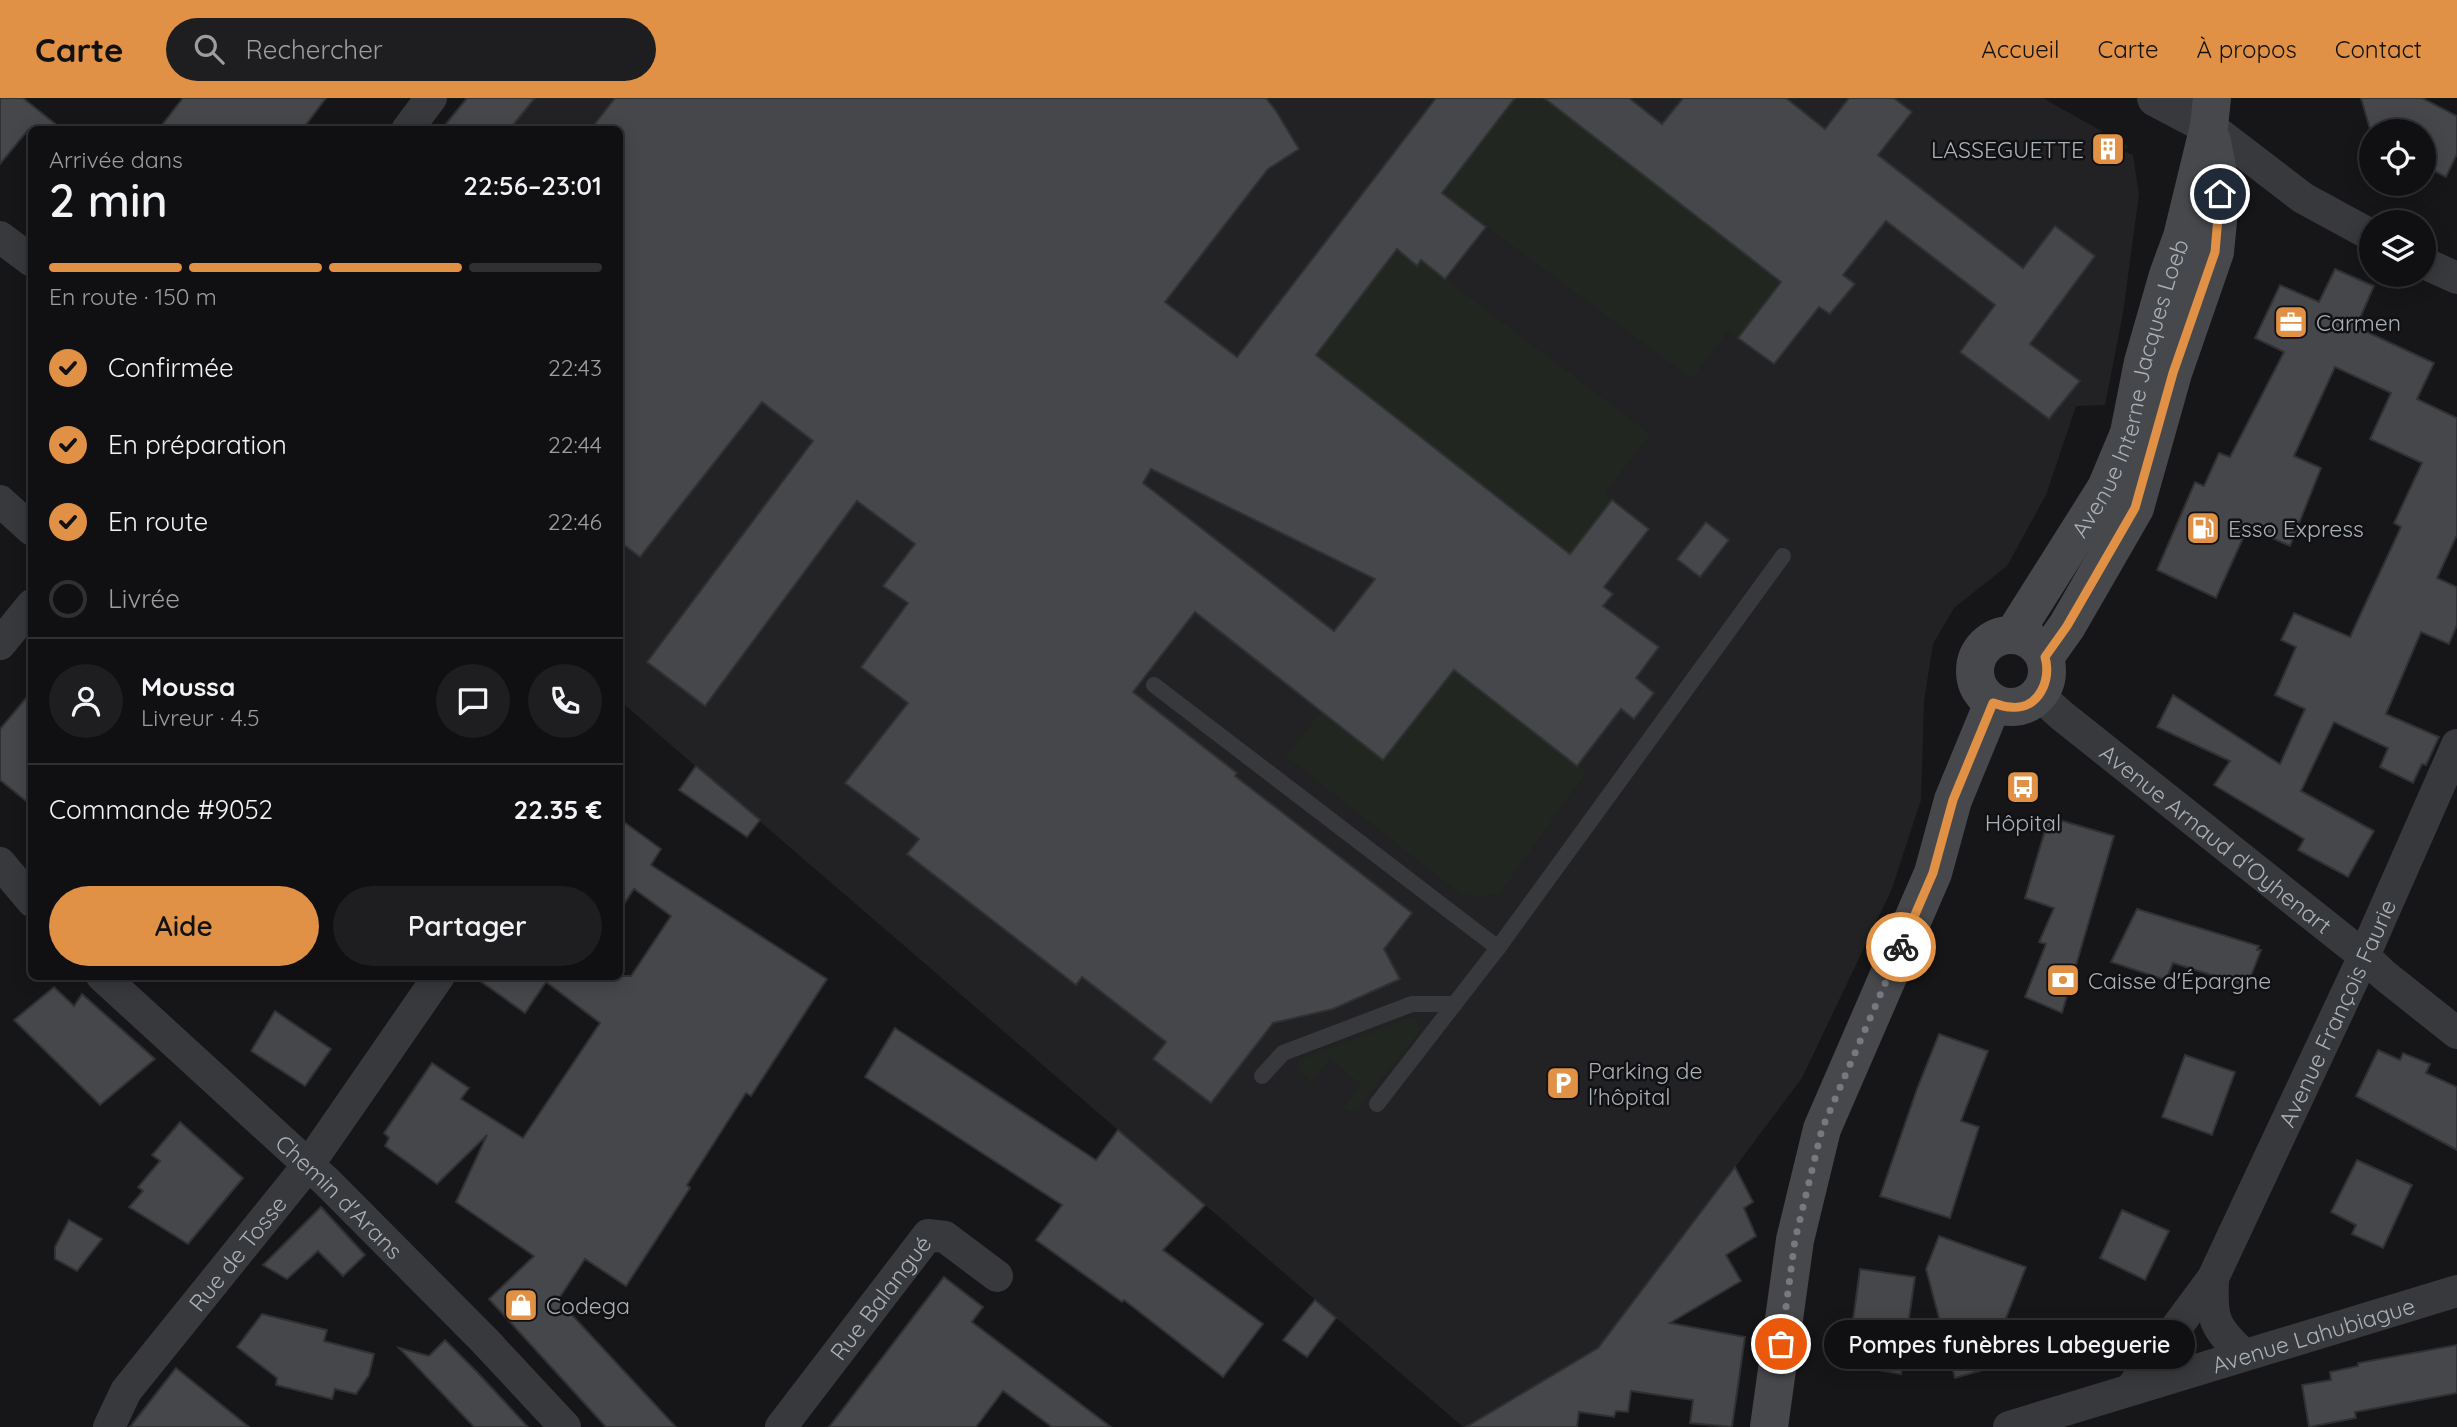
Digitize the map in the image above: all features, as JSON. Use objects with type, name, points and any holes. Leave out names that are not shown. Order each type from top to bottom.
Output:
[{"type":"main road","points":[[2211,112],[2237,98]]},
{"type":"main road","name":"Avenue Interne Jacques Loeb","points":[[2014,634],[2105,488],[2129,433],[2143,362],[2182,237],[2211,112]]},
{"type":"main road","name":"Avenue Interne Jacques Loeb","points":[[2045,657],[2067,626],[2135,508],[2173,373],[2215,252],[2221,190],[2211,112]]},
{"type":"main road","points":[[2014,634],[2032,641],[2045,657],[2048,677],[2039,695],[2022,706],[2011,708],[1993,703],[1980,691],[1975,679],[1978,656],[1993,639],[2014,634]]},
{"type":"main road","points":[[1773,1425],[1795,1240],[1822,1129],[1933,873],[1953,800],[1993,703]]},
{"type":"street","points":[[410,126],[431,98]]},
{"type":"street","points":[[2156,98],[2211,112],[2303,198],[2359,228]]},
{"type":"street","points":[[0,237],[28,258]]},
{"type":"street","points":[[2436,268],[2457,278]]},
{"type":"street","points":[[0,501],[28,526]]},
{"type":"street","points":[[0,644],[28,610]]},
{"type":"street","name":"Avenue Arnaud d'Oyhenart","points":[[2039,695],[2457,1033]]},
{"type":"street","name":"Avenue François Faurie","points":[[2130,1391],[2213,1278],[2364,956],[2457,745]]},
{"type":"street","points":[[0,863],[28,896]]},
{"type":"street","name":"Chemin d'Arans","points":[[106,980],[309,1164],[485,1341],[565,1427]]},
{"type":"street","name":"Rue de Tosse","points":[[109,1427],[125,1391],[309,1164],[436,980]]},
{"type":"street","name":"Rue Balangué","points":[[781,1427],[928,1235],[944,1237],[997,1276]]},
{"type":"street","name":"Avenue François Faurie","points":[[2213,1278],[2212,1312],[2217,1328],[2243,1354]]},
{"type":"street","name":"Avenue Lahubiague","points":[[2009,1427],[2457,1291]]},
{"type":"lane","points":[[1377,1104],[1498,948],[1783,556]]},
{"type":"lane","points":[[1154,685],[1498,948]]},
{"type":"lane","points":[[1262,1076],[1283,1053],[1412,1004],[1455,1004]]},
{"type":"shaded area","points":[[467,98],[2043,98],[2128,146],[2124,151],[2133,155],[2139,194],[2123,313],[2105,405],[2076,406],[2046,495],[2007,566],[1954,608],[1933,644],[1924,701],[1921,800],[1891,891],[1802,1078],[1601,1346],[1488,1414],[1474,1427],[1463,1427],[623,704],[623,126],[444,126]]},
{"type":"shaded area","points":[[1515,98],[1544,98],[1781,282],[1738,338],[1728,331],[1692,379],[1442,193]]},
{"type":"shaded area","points":[[1400,245],[1650,434],[1604,494],[1612,500],[1570,554],[1316,355]]},
{"type":"shaded area","points":[[1457,665],[1470,683],[1586,772],[1500,893],[1487,896],[1470,896],[1453,888],[1286,756],[1322,711],[1384,759]]},
{"type":"shaded area","points":[[1412,1017],[1418,1021],[1419,1030],[1415,1037],[1357,1108],[1344,1108],[1362,1085],[1330,1058],[1311,1082],[1299,1070],[1300,1060]]},
{"type":"building","points":[[0,98],[23,98],[58,126],[28,126],[28,130],[0,164]]},
{"type":"building","points":[[183,98],[326,98],[305,126],[161,126]]},
{"type":"building","points":[[467,98],[535,98],[512,126],[444,126]]},
{"type":"building","points":[[615,98],[1266,98],[1299,149],[1268,169],[1165,302],[1237,357],[1436,98],[1515,98],[1442,193],[1486,227],[1445,279],[1421,260],[1417,266],[1397,249],[1316,355],[1570,554],[1612,500],[1649,529],[1604,587],[1613,594],[1603,606],[1659,647],[1636,678],[1654,693],[1634,719],[1621,709],[1577,766],[1454,670],[1383,760],[1195,612],[1133,692],[1237,773],[1235,776],[1412,913],[1384,949],[1400,979],[1333,1009],[1273,1023],[1211,1103],[1153,1059],[1166,1042],[1082,977],[1076,985],[907,854],[919,839],[845,783],[908,703],[861,667],[908,603],[883,586],[915,544],[857,501],[705,706],[647,662],[813,441],[762,402],[640,557],[623,544],[623,126],[593,126]],"holes":[[[1151,469],[1375,579],[1334,631],[1143,483]]]},
{"type":"building","points":[[1544,98],[1629,98],[1662,124],[1683,98],[1786,98],[1825,129],[1849,98],[1894,98],[1912,112],[1878,155],[2023,268],[2055,226],[2095,256],[2030,344],[2080,381],[2049,419],[1960,352],[1995,305],[1886,221],[1843,275],[1855,284],[1830,314],[1819,307],[1774,364],[1738,338],[1781,282]]},
{"type":"building","points":[[2361,98],[2422,98],[2457,116],[2457,154],[2446,177],[2436,172],[2436,119],[2367,119]]},
{"type":"building","points":[[2335,269],[2359,279],[2359,287],[2374,287],[2356,327],[2434,363],[2417,399],[2457,418],[2457,535],[2437,578],[2457,587],[2457,625],[2449,644],[2421,632],[2386,714],[2439,737],[2426,765],[2422,764],[2413,783],[2380,767],[2388,748],[2334,722],[2301,791],[2374,831],[2348,877],[2298,850],[2304,839],[2214,785],[2230,761],[2157,727],[2173,695],[2280,764],[2305,709],[2275,695],[2296,647],[2281,640],[2294,613],[2350,637],[2401,527],[2394,523],[2422,463],[2370,439],[2391,393],[2335,367],[2294,456],[2321,468],[2290,546],[2248,527],[2216,598],[2157,570],[2195,482],[2204,486],[2219,453],[2230,457],[2284,352],[2255,338],[2280,285],[2319,302]]},
{"type":"building","points":[[1706,522],[1729,540],[1700,577],[1677,559]]},
{"type":"building","points":[[28,696],[28,803],[0,780],[0,729]]},
{"type":"building","points":[[696,766],[760,820],[747,837],[679,790]]},
{"type":"building","points":[[2049,817],[2114,836],[2062,1013],[2025,997],[2046,944],[2039,942],[2054,908],[2025,898]]},
{"type":"building","points":[[623,821],[661,849],[651,865],[827,979],[751,1096],[746,1093],[687,1185],[690,1188],[626,1286],[585,1259],[558,1300],[676,1427],[606,1427],[489,1299],[534,1256],[456,1202],[487,1135],[437,1184],[385,1146],[389,1138],[384,1133],[432,1063],[469,1088],[461,1099],[523,1138],[600,1023],[546,982],[525,1013],[479,980],[623,980],[623,976],[631,976],[671,916],[634,889],[623,906]]},
{"type":"building","points":[[2137,909],[2259,946],[2257,950],[2261,950],[2247,986],[2173,963],[2166,980],[2111,962]]},
{"type":"building","points":[[54,987],[74,1006],[82,994],[155,1059],[100,1105],[14,1020]]},
{"type":"building","points":[[275,1011],[331,1049],[305,1086],[251,1051]]},
{"type":"building","points":[[895,1028],[1096,1160],[1118,1130],[1205,1205],[1163,1250],[1263,1324],[1223,1377],[1124,1300],[1122,1302],[1036,1240],[1062,1205],[865,1077]]},
{"type":"building","points":[[1939,1034],[1988,1051],[1961,1121],[1979,1127],[1950,1218],[1880,1196]]},
{"type":"building","points":[[2378,1050],[2400,1060],[2403,1053],[2430,1064],[2426,1073],[2457,1087],[2457,1150],[2356,1096]]},
{"type":"building","points":[[2185,1055],[2235,1072],[2212,1135],[2162,1117]]},
{"type":"building","points":[[180,1122],[243,1178],[188,1244],[129,1207],[143,1191],[138,1187],[160,1161],[152,1155]]},
{"type":"building","points":[[2357,1160],[2412,1185],[2383,1248],[2352,1234],[2356,1225],[2331,1212]]},
{"type":"building","points":[[1735,1167],[1753,1202],[1744,1208],[1756,1236],[1726,1255],[1741,1281],[1670,1323],[1745,1337],[1732,1427],[1690,1423],[1693,1400],[1631,1391],[1628,1412],[1616,1411],[1614,1417],[1579,1412],[1577,1427],[1466,1427],[1598,1348]]},
{"type":"building","points":[[321,1207],[365,1255],[343,1276],[318,1251],[287,1279],[263,1265]]},
{"type":"building","points":[[2122,1210],[2169,1231],[2145,1280],[2100,1258]]},
{"type":"building","points":[[69,1220],[102,1239],[77,1271],[55,1259],[55,1247]]},
{"type":"building","points":[[1939,1236],[2026,1267],[2006,1318],[2029,1328],[2036,1350],[2023,1353],[2024,1358],[1955,1378],[1926,1269]]},
{"type":"building","points":[[1860,1269],[1915,1277],[1901,1374],[1847,1364]]},
{"type":"building","points":[[944,1277],[983,1307],[972,1322],[1111,1427],[1052,1427],[1003,1391],[976,1427],[829,1427]]},
{"type":"building","points":[[1315,1300],[1336,1318],[1307,1357],[1283,1340]]},
{"type":"building","points":[[262,1314],[327,1330],[324,1341],[374,1354],[369,1375],[356,1394],[335,1389],[332,1399],[276,1385],[277,1378],[237,1347]]},
{"type":"building","points":[[445,1340],[528,1427],[474,1427],[399,1348],[429,1356]]},
{"type":"building","points":[[2457,1345],[2457,1393],[2355,1412],[2356,1418],[2309,1427],[2302,1385],[2331,1380],[2330,1372],[2358,1366],[2358,1363]]},
{"type":"building","points":[[176,1368],[249,1427],[130,1427]]},
{"type":"way so far","points":[[1781,1344],[1795,1240],[1822,1129],[1901,947]]},
{"type":"place","name":"LASSEGUETTE","points":[[2108,149]]},
{"type":"place","name":"Carmen","points":[[2291,322]]},
{"type":"place","name":"Esso Express","points":[[2203,528]]},
{"type":"place","name":"Hôpital","points":[[2023,787]]},
{"type":"place","name":"Caisse d'Épargne","points":[[2063,980]]},
{"type":"place","name":"Parking de l'hôpital","points":[[1563,1083]]},
{"type":"place","name":"Codega","points":[[521,1305]]},
{"type":"place","name":"Pompes funèbres Labeguerie","points":[[1781,1344]]},
{"type":"route","points":[[1901,947],[1933,873],[1953,800],[1993,703],[2011,708],[2032,702],[2039,695],[2048,677],[2045,657],[2067,626],[2135,508],[2173,373],[2215,252],[2220,194]]}]
